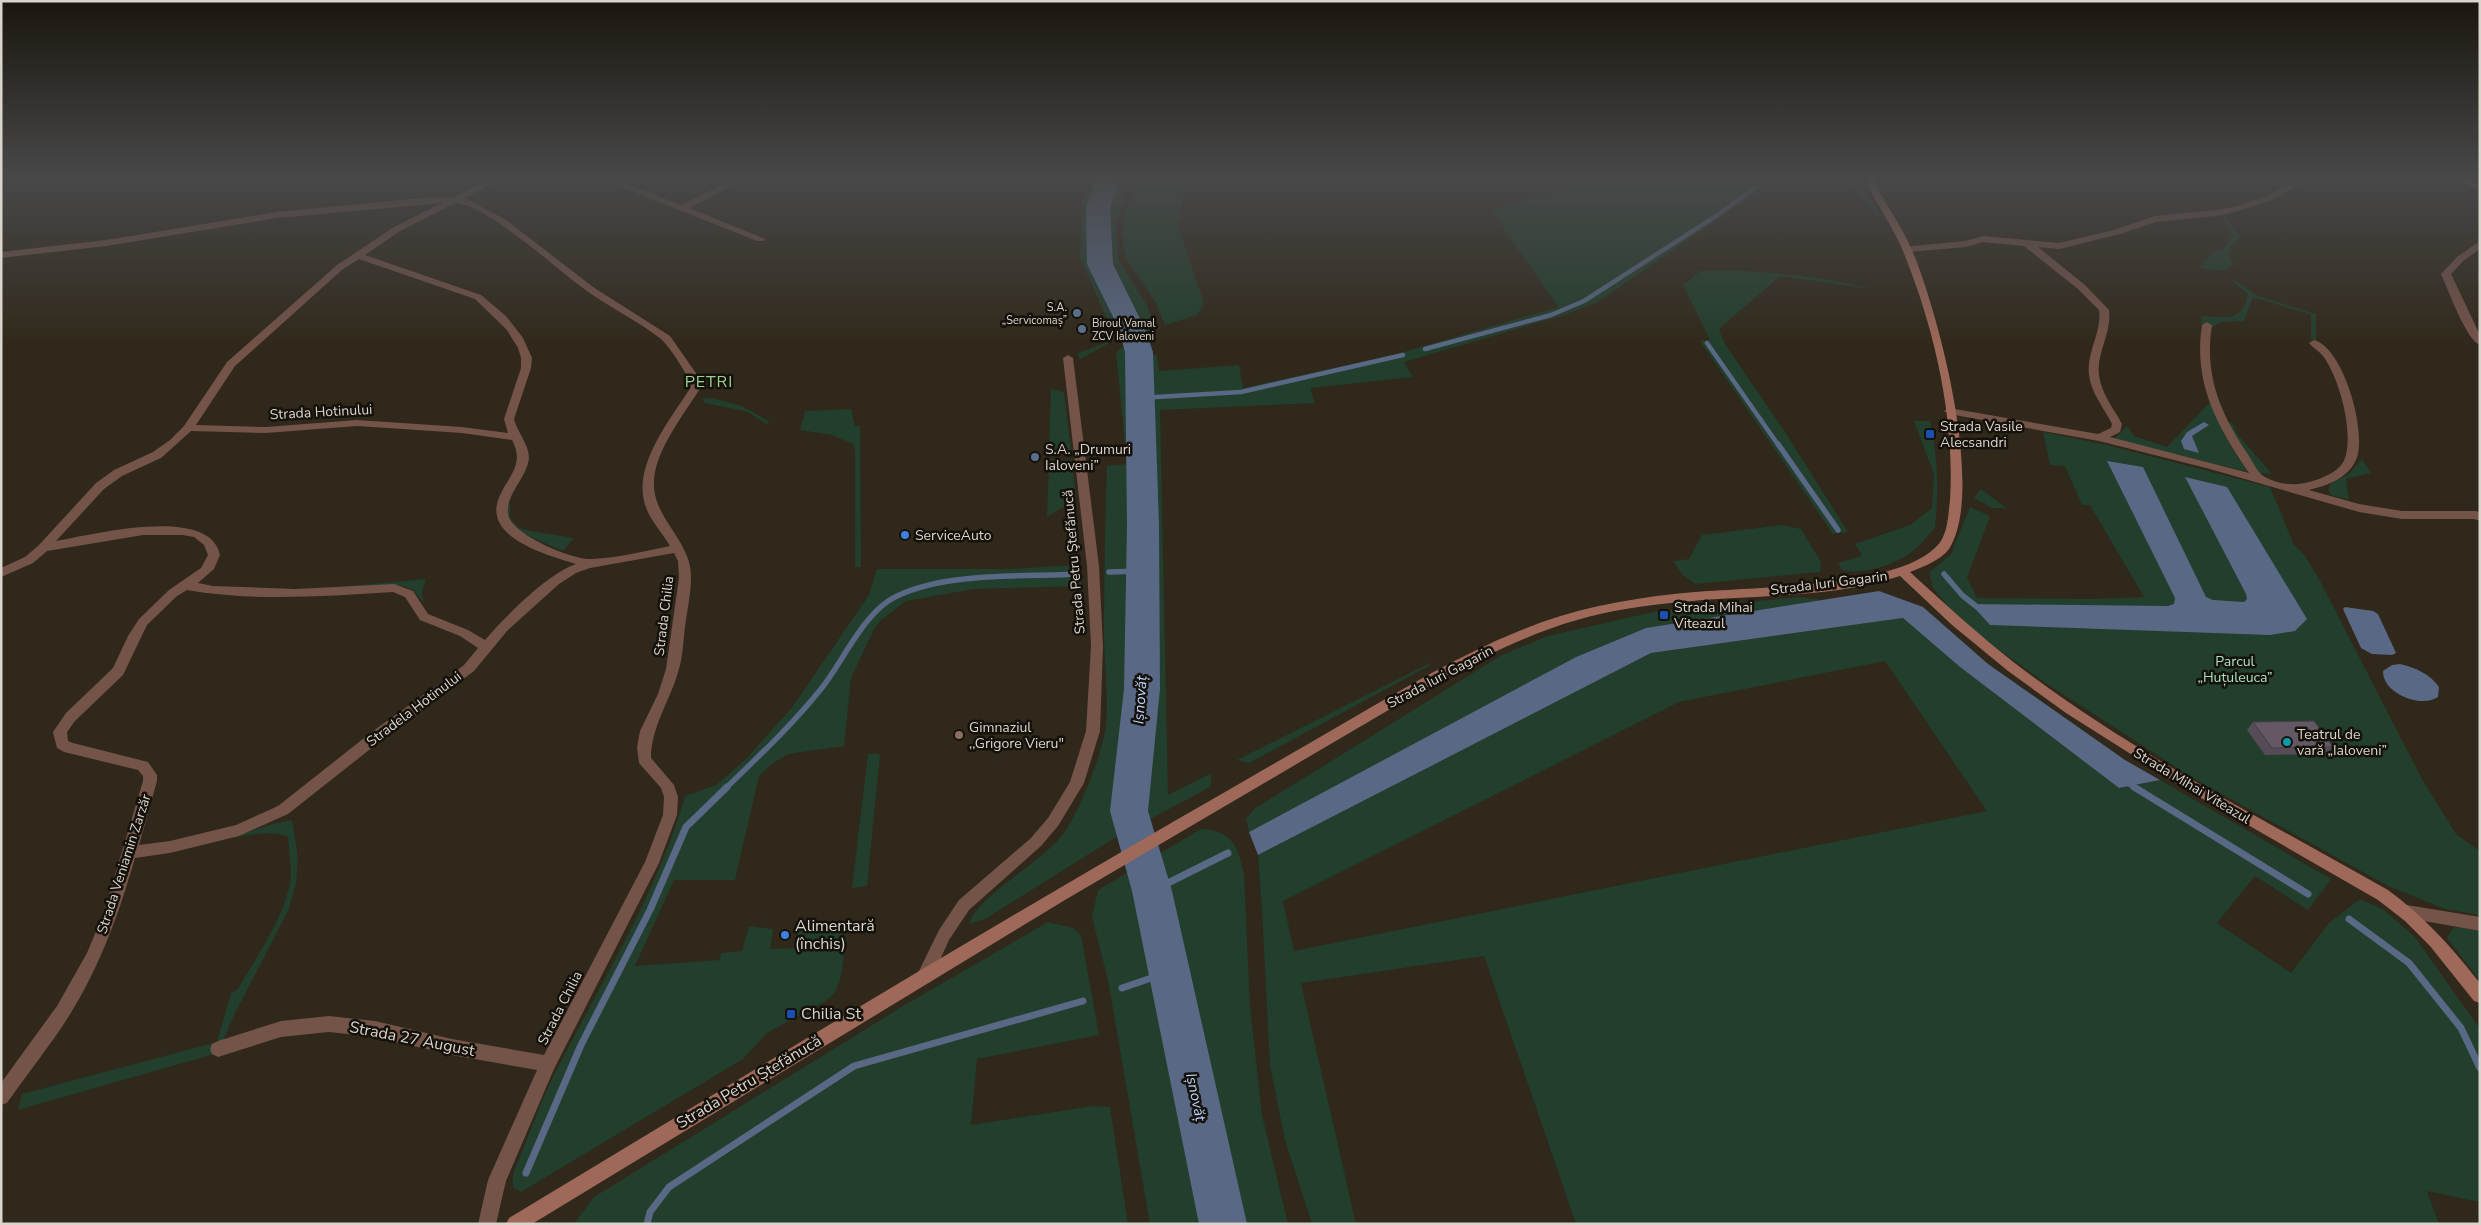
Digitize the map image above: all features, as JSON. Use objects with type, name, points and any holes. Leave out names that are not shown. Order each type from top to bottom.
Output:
[{"type":"main road","name":"Strada Iuri Gagarin","points":[[1087,880],[1450,668],[1506,642],[1566,619],[1635,603],[1844,584],[1903,572],[1942,549],[1949,540],[1956,507],[1949,411],[1942,363],[1929,315],[1907,249],[1900,233]]},
{"type":"main road","name":"Strada Mihai Viteazul","points":[[1903,572],[1960,627],[2025,677],[2087,720],[2207,796],[2383,895],[2407,912],[2426,930],[2480,996]]},
{"type":"main road","name":"Strada Petru Ștefănucă","points":[[515,1224],[1087,880]]},
{"type":"street","name":"Strada Chilia","points":[[1,255],[106,243],[166,233]]},
{"type":"street","points":[[1,573],[29,560],[43,548],[103,483],[157,455],[188,428],[224,373],[244,351],[357,255],[391,233]]},
{"type":"street","name":"Strada Chilia","points":[[487,1224],[497,1180],[548,1064],[652,863],[670,815],[671,797],[667,785],[644,759],[644,746],[647,731],[665,694],[673,669],[685,578],[684,561],[678,548],[652,509],[648,481],[655,453],[696,387],[695,379],[666,338],[590,289],[516,233]]},
{"type":"street","points":[[746,233],[760,239]]},
{"type":"street","points":[[1907,249],[1966,244],[1983,239],[2060,246],[2112,233]]},
{"type":"street","points":[[2026,243],[2052,260],[2069,278],[2098,300],[2104,309],[2104,320],[2094,375],[2117,424],[2116,430],[2099,438]]},
{"type":"street","points":[[2480,244],[2460,259],[2446,274],[2474,335],[2480,342]]},
{"type":"street","points":[[357,255],[478,297],[511,327],[525,354],[526,366],[509,419],[509,427],[522,448],[523,458],[503,505],[503,522],[514,534],[554,552],[590,564]]},
{"type":"street","points":[[2207,326],[2203,370],[2225,427],[2241,454],[2260,480]]},
{"type":"street","points":[[2296,490],[2333,476],[2345,469],[2351,461],[2355,446],[2352,420],[2338,372],[2327,354],[2314,343]]},
{"type":"street","name":"Strada Petru Ştefănucă","points":[[924,977],[944,935],[964,905],[1036,842],[1053,822],[1077,783],[1093,731],[1097,646],[1093,566],[1068,358]]},
{"type":"street","points":[[1949,411],[2099,438],[2212,466],[2359,508],[2402,515],[2478,516]]},
{"type":"street","name":"Strada Hotinului","points":[[188,428],[266,430],[357,423],[462,430],[515,437]]},
{"type":"street","name":"Strada Veniamin Zarzăr","points":[[1,1097],[77,989],[112,912],[150,781],[147,770],[136,762],[69,748],[62,744],[60,732],[71,717],[114,677],[123,664],[136,632],[143,622],[174,593],[202,576],[214,558],[214,551],[209,542],[199,534],[168,531],[142,533],[43,548]]},
{"type":"street","points":[[186,585],[213,590],[296,593],[394,588],[409,594],[424,617],[464,632],[486,647],[503,628],[555,581],[572,570],[590,564],[636,558],[678,548]]},
{"type":"street","name":"Stradela Hotinului","points":[[128,853],[170,847],[239,830],[283,810],[378,735],[451,684],[470,668],[486,647]]},
{"type":"street","points":[[2407,912],[2480,924]]},
{"type":"street","name":"Strada 27 August","points":[[218,1049],[281,1029],[329,1024],[375,1028],[452,1047],[548,1064]]},
{"type":"green space","points":[[1081,233],[1117,233],[1118,259],[1148,307],[1154,328],[1145,333],[1116,339],[1080,258]]},
{"type":"green space","points":[[1180,233],[1204,303],[1197,315],[1165,325],[1155,301],[1125,257],[1122,234]]},
{"type":"green space","points":[[1507,233],[1698,233],[1596,303],[1561,316],[1404,362],[1413,377],[1310,388],[1315,403],[1160,410],[1168,795],[1212,773],[1210,787],[1113,839],[985,919],[969,924],[985,901],[1044,854],[1066,830],[1084,795],[1102,744],[1107,711],[1104,641],[1107,466],[1127,464],[1116,352],[1126,345],[1150,340],[1152,355],[1157,355],[1159,371],[1239,365],[1243,388],[1397,354],[1558,307]]},
{"type":"green space","points":[[2232,233],[2238,233],[2240,236],[2229,249],[2228,254],[2234,265],[2224,271],[2199,268],[2215,250],[2222,251],[2233,235]]},
{"type":"green space","points":[[1730,270],[1818,278],[1871,289],[1780,276],[1719,329],[1725,344],[1787,435],[1848,532],[1833,534],[1700,341],[1710,340],[1683,285],[1700,271]]},
{"type":"green space","points":[[2228,278],[2236,281],[2258,296],[2316,314],[2316,341],[2311,340],[2311,315],[2253,297],[2244,321],[2221,322],[2213,327],[2201,324],[2202,316],[2226,317],[2237,314],[2241,310],[2248,294]]},
{"type":"green space","points":[[1116,339],[1079,360],[1078,353]]},
{"type":"green space","points":[[1051,389],[1064,392],[1071,450],[1049,452]]},
{"type":"green space","points":[[712,398],[742,406],[770,422],[766,424],[748,412],[705,403],[702,399]]},
{"type":"green space","points":[[2211,401],[2226,438],[2248,472],[2114,439],[2127,426],[2134,436],[2167,447]]},
{"type":"green space","points":[[851,409],[855,426],[860,426],[861,567],[855,567],[855,450],[853,444],[832,435],[800,430],[805,411]]},
{"type":"green space","points":[[1914,421],[1930,421],[1937,475],[1935,528],[1914,550],[1899,560],[1866,570],[1842,570],[1838,563],[1862,556],[1855,544],[1910,525],[1932,508],[1934,474]]},
{"type":"green space","points":[[2232,422],[2238,435],[2272,474],[2260,473],[2245,455],[2228,424]]},
{"type":"green space","name":"Parcul „Huțuleuca”","points":[[2043,432],[2107,445],[2270,487],[2294,545],[2305,556],[2319,579],[2422,779],[2456,834],[2480,851],[2480,915],[2445,909],[2388,886],[2191,777],[2044,682],[1984,639],[1951,610],[1933,588],[1929,573],[1951,554],[1970,507],[1990,516],[1967,578],[1977,598],[2094,599],[2144,597],[2090,505],[2082,505],[2065,466],[2050,465]]},
{"type":"green space","points":[[1049,459],[1072,460],[1076,499],[1047,517]]},
{"type":"green space","points":[[2362,459],[2371,473],[2346,479],[2349,500],[2331,495],[2328,489],[2331,483],[2349,474]]},
{"type":"green space","points":[[1981,489],[2006,508],[1992,508],[1974,498]]},
{"type":"green space","points":[[508,504],[510,504],[510,518],[519,528],[574,538],[563,551],[517,531],[506,515]]},
{"type":"green space","points":[[1782,525],[1801,529],[1821,562],[1820,572],[1695,584],[1683,575],[1673,561],[1689,559],[1702,535]]},
{"type":"green space","points":[[1080,566],[1081,586],[974,589],[906,601],[881,620],[874,629],[851,678],[844,746],[788,754],[773,763],[759,776],[735,880],[674,880],[635,966],[719,960],[722,953],[742,951],[749,926],[773,929],[770,949],[795,948],[799,927],[835,926],[847,939],[840,980],[834,994],[824,1002],[767,1033],[743,1059],[521,1192],[513,1187],[513,1174],[543,1099],[644,903],[673,832],[685,796],[716,785],[746,759],[793,706],[869,595],[877,569],[1013,569]]},
{"type":"green space","points":[[426,579],[422,593],[424,603],[412,589],[403,586],[338,587]]},
{"type":"green space","points":[[1798,597],[1824,600],[1646,628],[1576,657],[1249,832],[1246,819],[1254,809],[1502,655],[1548,636],[1653,612]]},
{"type":"green space","points":[[1903,618],[1960,667],[2119,788],[2160,780],[2331,879],[2308,910],[2255,876],[2217,923],[2291,973],[2329,923],[2360,899],[2384,910],[2415,937],[2480,1029],[2480,1202],[2427,1191],[2439,1224],[1576,1224],[1484,956],[1301,983],[1356,1224],[1312,1224],[1285,1140],[1270,1066],[1258,855],[1651,653]],"holes":[[[1885,661],[1987,811],[1294,951],[1283,901],[1679,702]]]},
{"type":"green space","points":[[1432,662],[1427,667],[1249,763],[1237,760]]},
{"type":"green space","points":[[868,754],[880,754],[867,886],[852,888]]},
{"type":"green space","points":[[292,820],[298,857],[296,884],[288,911],[234,1015],[218,1053],[18,1110],[22,1094],[217,1042],[231,993],[238,989],[274,927],[285,901],[291,876],[288,837],[267,833],[229,838],[276,823]]},
{"type":"green space","points":[[1201,829],[1220,833],[1232,842],[1239,856],[1244,875],[1250,1007],[1262,1115],[1288,1224],[1150,1224],[1108,980],[1092,917],[1098,890]]},
{"type":"green space","points":[[1048,922],[1073,928],[1081,935],[1099,1035],[977,1059],[971,1125],[1093,1106],[1110,1107],[1128,1224],[574,1224],[594,1197],[903,1006]]},
{"type":"green space","points":[[2454,927],[2480,931],[2480,981],[2447,938]]},
{"type":"water","points":[[2204,422],[2209,425],[2192,436],[2199,453],[2184,449],[2181,441],[2187,432]]},
{"type":"water","points":[[2107,461],[2143,467],[2206,597],[2213,600],[2244,602],[2247,599],[2246,594],[2185,477],[2227,487],[2307,619],[2295,631],[2270,635],[1990,625],[1971,604],[2168,606],[2174,604],[2175,598]]},
{"type":"water","points":[[1879,591],[1923,607],[1988,664],[2125,760],[2160,780],[2119,788],[1960,667],[1903,618],[1651,653],[1258,855],[1249,832],[1576,657],[1646,628]]},
{"type":"water","points":[[2345,607],[2373,611],[2378,614],[2396,653],[2392,655],[2372,654],[2361,648],[2343,609]]},
{"type":"water","points":[[2400,664],[2417,670],[2431,678],[2439,687],[2438,697],[2431,700],[2413,700],[2395,692],[2384,679],[2383,671],[2392,665]]},
{"type":"building","points":[[2314,721],[2333,747],[2272,748],[2253,722]]},
{"type":"waterway","name":"Ișnovăț","points":[[1099,233],[1100,264],[1132,329],[1139,352],[1143,524],[1142,689],[1129,811],[1152,891],[1223,1224]]},
{"type":"waterway","points":[[1425,349],[1551,315],[1584,301],[1689,233]]},
{"type":"waterway","points":[[1707,343],[1779,446]]},
{"type":"waterway","points":[[1139,398],[1241,392],[1403,355]]},
{"type":"waterway","points":[[1778,444],[1838,530]]},
{"type":"waterway","points":[[1109,572],[1142,571]]},
{"type":"waterway","points":[[726,788],[799,715],[829,678],[864,625],[885,603],[917,588],[962,579],[1078,574]]},
{"type":"waterway","points":[[1944,574],[1962,595],[1977,607]]},
{"type":"waterway","points":[[2126,782],[2136,788]]},
{"type":"waterway","points":[[526,1173],[581,1045],[650,910],[686,827],[727,787]]},
{"type":"waterway","points":[[2134,787],[2308,894]]},
{"type":"waterway","points":[[1152,891],[1228,853]]},
{"type":"waterway","points":[[2349,919],[2409,963],[2461,1028],[2480,1068]]},
{"type":"waterway","points":[[1122,988],[1169,972]]},
{"type":"waterway","points":[[647,1224],[650,1212],[669,1187],[854,1066],[1083,1001]]},
{"type":"place","name":"S.A. „Servicomaș”","points":[[1077,313]]},
{"type":"place","name":"Biroul Vamal ZCV Ialoveni","points":[[1082,329]]},
{"type":"place","name":"Strada Vasile Alecsandri","points":[[1930,434]]},
{"type":"place","name":"S.A. „Drumuri Ialoveni”","points":[[1035,457]]},
{"type":"place","name":"ServiceAuto","points":[[905,535]]},
{"type":"place","name":"Strada Mihai Viteazul","points":[[1664,615]]},
{"type":"place","name":"Gimnaziul ,,Grigore Vieru\"","points":[[959,735]]},
{"type":"place","name":"Teatrul de vară „Ialoveni”","points":[[2287,742]]},
{"type":"place","name":"Alimentară (închis)","points":[[785,935]]},
{"type":"place","name":"Chilia St","points":[[791,1014]]},
{"type":"district","name":"PETRI","points":[[709,382]]}]
